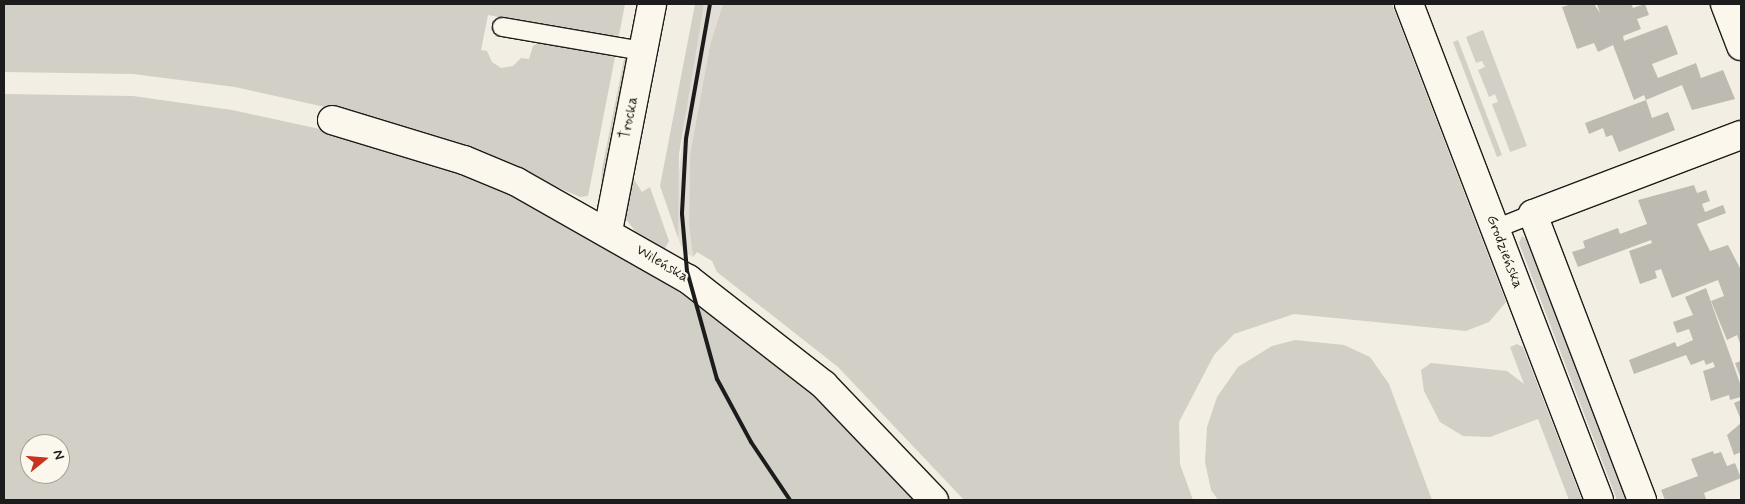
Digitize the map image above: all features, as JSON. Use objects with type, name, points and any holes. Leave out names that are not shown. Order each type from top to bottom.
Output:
[{"type":"street","name":"Trocka","points":[[608,231],[652,4]]},
{"type":"street","name":"Grodzieńska","points":[[1409,4],[1599,500]]},
{"type":"street","points":[[1725,4],[1741,46]]},
{"type":"street","name":"Wileńska","points":[[332,120],[464,160],[518,182],[608,231],[694,284],[786,352],[861,420],[934,500]]},
{"type":"street","points":[[1642,500],[1534,214],[1741,135]]},
{"type":"lane","points":[[502,27],[643,51]]},
{"type":"lane","points":[[1494,228],[1534,214]]},
{"type":"shaded area","points":[[4,4],[625,4],[619,35],[608,38],[488,15],[481,50],[487,51],[492,62],[501,68],[513,66],[521,58],[529,59],[533,46],[541,41],[605,51],[615,57],[588,196],[580,197],[513,168],[334,109],[235,87],[133,74],[4,72]]},
{"type":"shaded area","points":[[695,4],[704,4],[679,154],[678,238],[660,186]]},
{"type":"shaded area","points":[[704,4],[723,4],[710,45],[690,155],[689,225],[693,257],[683,251],[678,238],[677,192],[687,97]]},
{"type":"shaded area","points":[[723,4],[1392,4],[1506,302],[1489,322],[1466,331],[1294,314],[1234,334],[1214,355],[1179,422],[1180,464],[1193,500],[964,500],[838,367],[717,272],[712,261],[697,252],[693,257],[689,225],[690,155],[710,45]]},
{"type":"shaded area","points":[[1483,30],[1527,146],[1510,152],[1492,104],[1498,102],[1495,94],[1489,97],[1478,70],[1485,67],[1482,61],[1476,63],[1466,37]]},
{"type":"shaded area","points":[[1458,40],[1502,155],[1497,157],[1453,42]]},
{"type":"shaded area","points":[[624,59],[630,60],[601,187],[602,169]]},
{"type":"shaded area","points":[[4,94],[133,96],[232,110],[329,131],[505,190],[646,270],[732,328],[814,394],[917,500],[4,500]]},
{"type":"shaded area","points":[[630,173],[642,192],[650,187],[669,241],[664,250],[635,231],[625,218]]},
{"type":"shaded area","points":[[1522,236],[1531,243],[1630,500],[1617,500],[1519,243]]},
{"type":"shaded area","points":[[1295,340],[1344,345],[1370,357],[1389,384],[1432,500],[1218,500],[1211,490],[1205,462],[1207,427],[1217,397],[1238,367],[1272,346]]},
{"type":"shaded area","points":[[1517,344],[1523,347],[1582,500],[1569,500],[1538,419],[1490,437],[1463,436],[1440,422],[1424,391],[1421,370],[1431,363],[1507,371],[1524,384],[1510,347]]},
{"type":"building","points":[[1572,4],[1594,4],[1600,13],[1597,4],[1631,4],[1633,8],[1645,4],[1649,15],[1637,19],[1641,29],[1623,36],[1624,41],[1667,25],[1678,54],[1652,64],[1658,78],[1696,63],[1701,78],[1723,70],[1735,99],[1692,110],[1682,85],[1646,100],[1644,95],[1634,100],[1613,45],[1598,52],[1594,43],[1577,49],[1562,7]]},
{"type":"building","points":[[1646,100],[1652,118],[1668,112],[1675,130],[1619,152],[1612,135],[1606,137],[1603,128],[1589,134],[1585,123]]},
{"type":"building","points":[[1694,185],[1697,193],[1706,190],[1710,201],[1702,204],[1705,212],[1723,205],[1726,213],[1697,224],[1710,251],[1728,245],[1741,270],[1741,346],[1737,335],[1727,340],[1711,301],[1724,296],[1718,280],[1672,298],[1661,269],[1655,271],[1657,278],[1640,284],[1629,251],[1652,243],[1651,240],[1578,267],[1572,252],[1585,248],[1583,241],[1618,228],[1620,234],[1647,224],[1638,200]]},
{"type":"building","points":[[1706,288],[1741,386],[1741,397],[1730,400],[1729,395],[1711,401],[1703,371],[1715,367],[1713,362],[1706,365],[1704,360],[1691,365],[1686,355],[1634,374],[1629,360],[1675,342],[1677,347],[1693,340],[1689,329],[1677,333],[1673,322],[1693,315],[1685,297]]},
{"type":"building","points":[[1741,361],[1741,379],[1735,363]]},
{"type":"building","points":[[1741,400],[1741,420],[1734,403]]},
{"type":"building","points":[[1741,423],[1741,452],[1734,455],[1727,435]]},
{"type":"building","points":[[1713,451],[1714,454],[1721,452],[1727,466],[1735,463],[1741,478],[1704,493],[1706,499],[1665,500],[1661,490],[1698,476],[1691,459]]},
{"type":"railway","points":[[710,4],[686,139],[682,214],[687,271],[717,379],[751,442],[790,500]]}]
